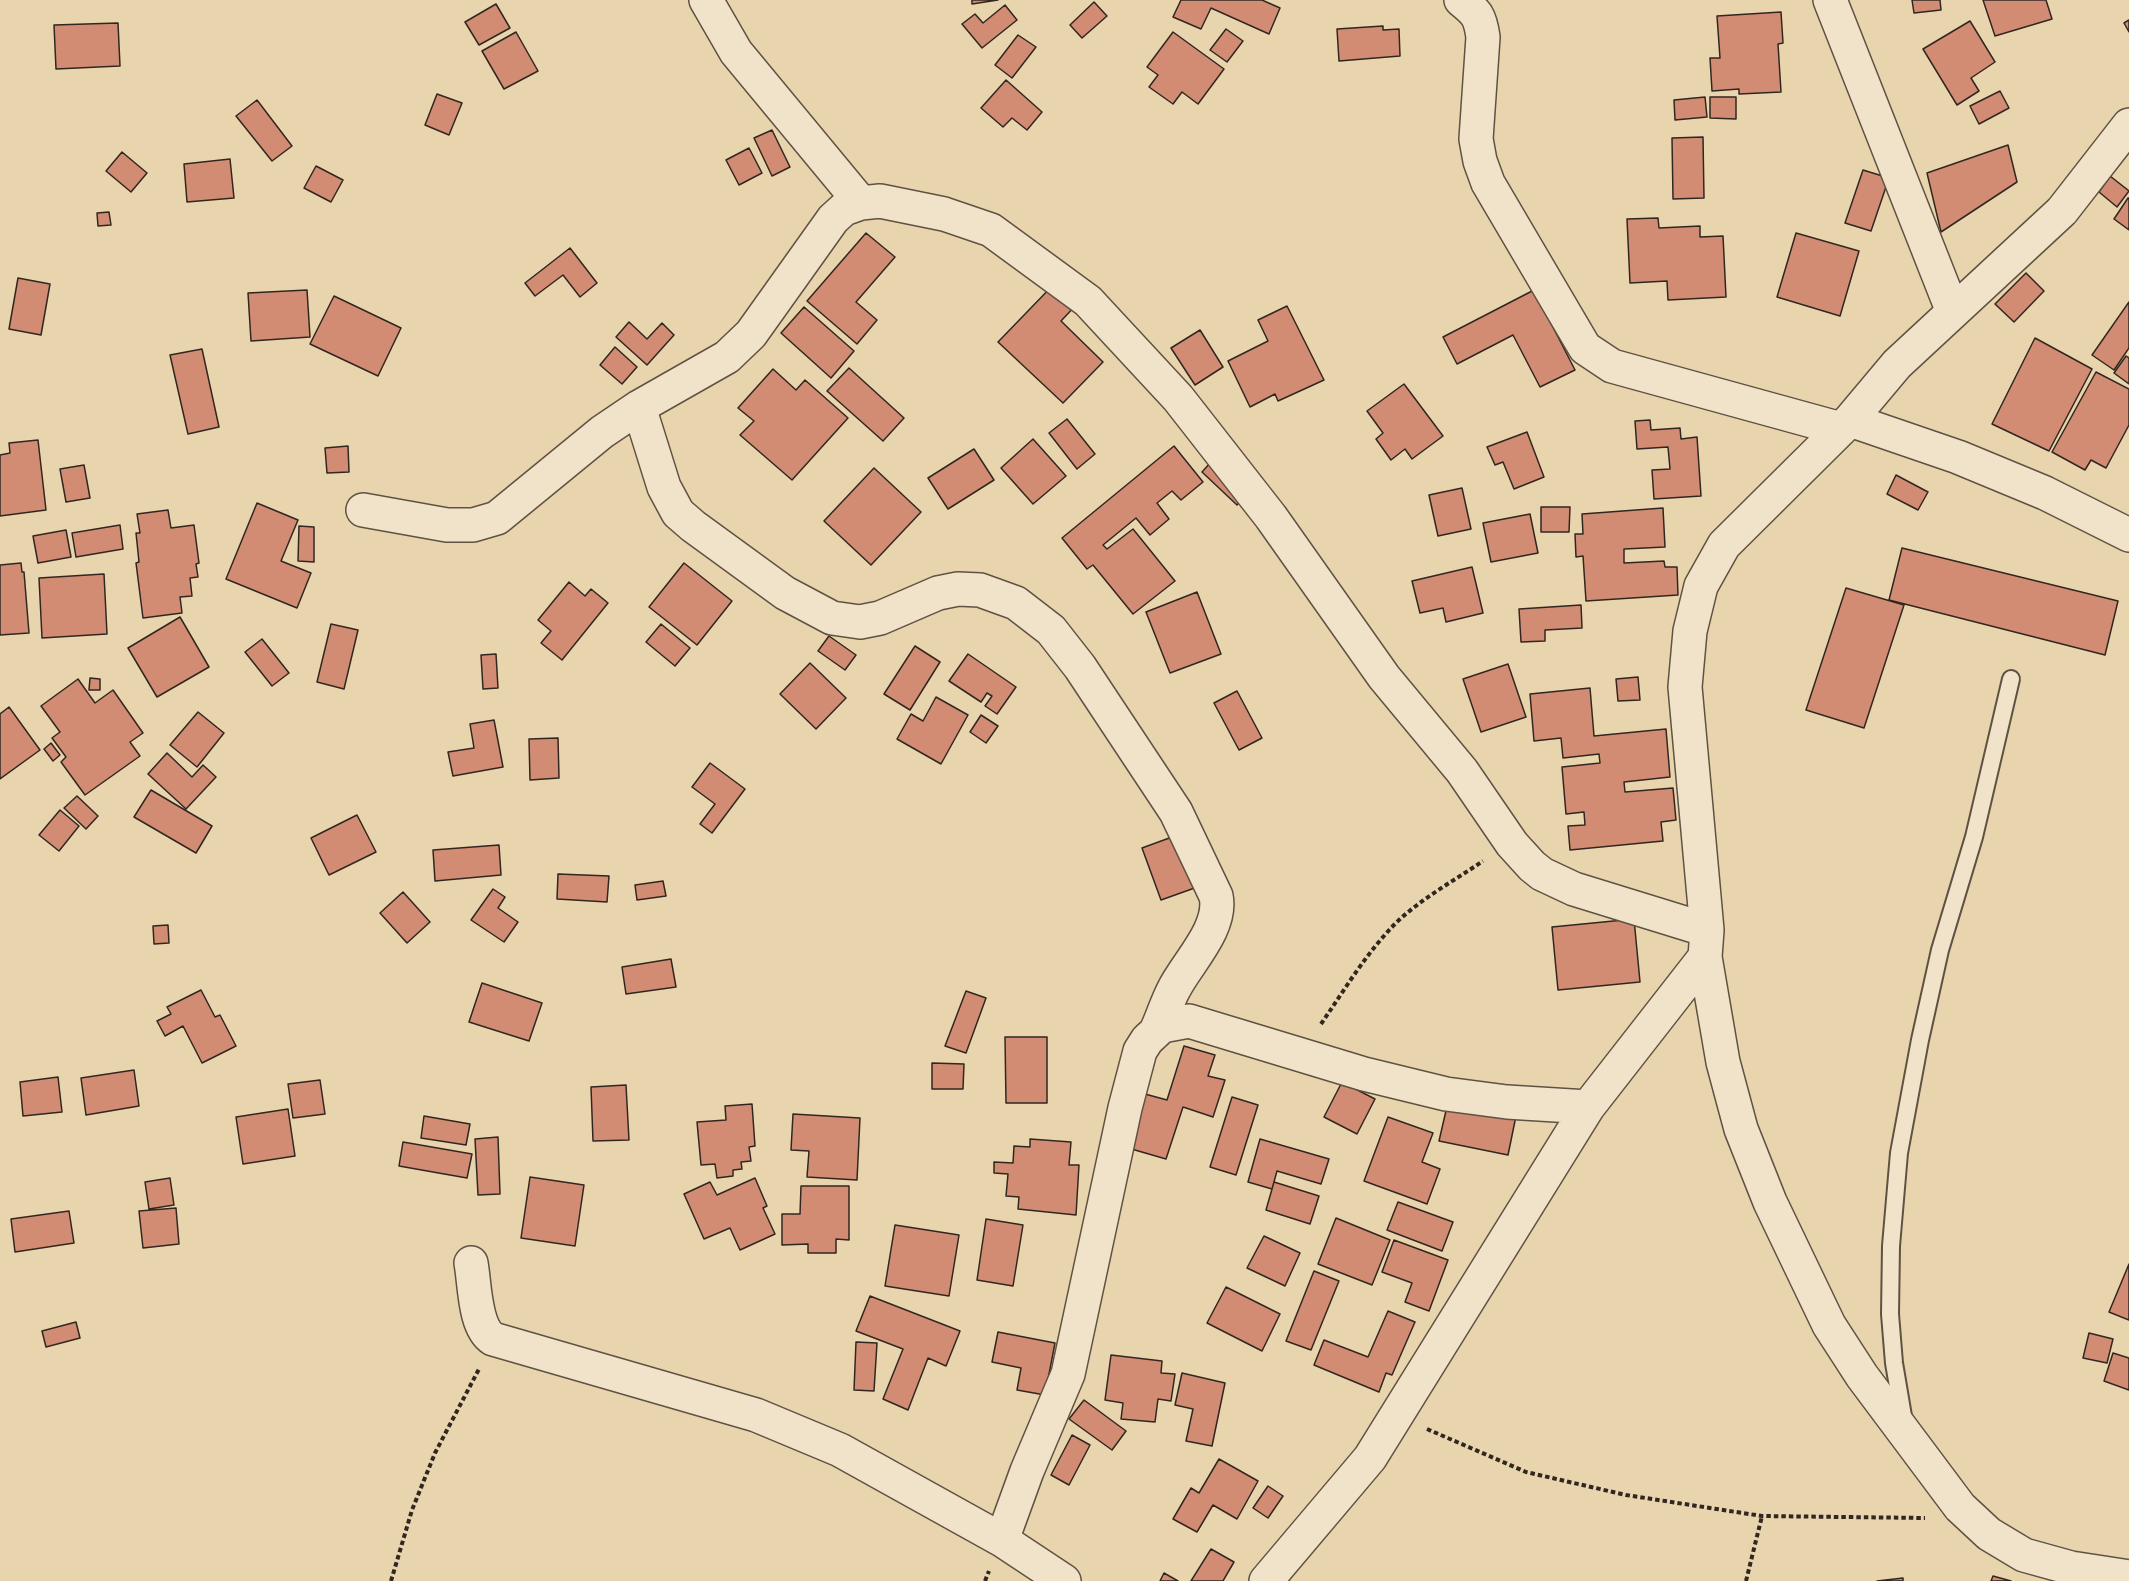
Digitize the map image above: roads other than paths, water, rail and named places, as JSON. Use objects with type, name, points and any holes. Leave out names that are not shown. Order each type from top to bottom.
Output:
[{"type":"street","points":[[706,0],[735,52],[861,204]]},
{"type":"street","points":[[1461,0],[1476,13],[1482,30],[1476,139],[1480,161],[1488,183],[1585,348],[1612,366],[1845,424],[1958,457],[2045,493],[2129,535]]},
{"type":"street","points":[[1830,0],[1953,312]]},
{"type":"street","points":[[2129,125],[2062,211],[1897,364],[1845,424],[1724,545],[1701,586],[1690,632],[1685,687],[1706,943],[1723,1062],[1741,1129],[1770,1202],[1829,1325],[1862,1376],[1960,1507],[1989,1534],[2024,1555],[2071,1574],[2129,1577]]},
{"type":"street","points":[[363,510],[447,525],[473,525],[497,518],[602,432],[639,407],[727,357],[751,334],[833,219],[844,209],[880,201],[944,214],[991,230],[1088,301],[1178,398],[1264,508],[1384,677],[1462,771],[1512,844],[1532,866],[1553,879],[1706,943]]},
{"type":"street","points":[[639,407],[664,487],[678,513],[785,593],[832,618],[860,622],[880,618],[938,593],[958,589],[980,590],[1016,603],[1050,630],[1080,667],[1176,812],[1218,903],[1205,941],[1174,989],[1157,1029]]},
{"type":"street","points":[[1266,1581],[1370,1458],[1588,1107],[1706,943]]},
{"type":"street","points":[[1002,1540],[1027,1471],[1068,1374],[1125,1108],[1140,1050],[1157,1029],[1167,1023],[1189,1021],[1364,1074],[1446,1094],[1507,1102],[1588,1107]]},
{"type":"street","points":[[471,1263],[480,1323],[488,1335],[494,1339],[756,1415],[840,1450],[1002,1540],[1065,1581]]},
{"type":"lane","points":[[1906,1436],[1894,1363],[1890,1314],[1891,1246],[1899,1153],[1940,950],[1974,837],[2012,679]]}]
